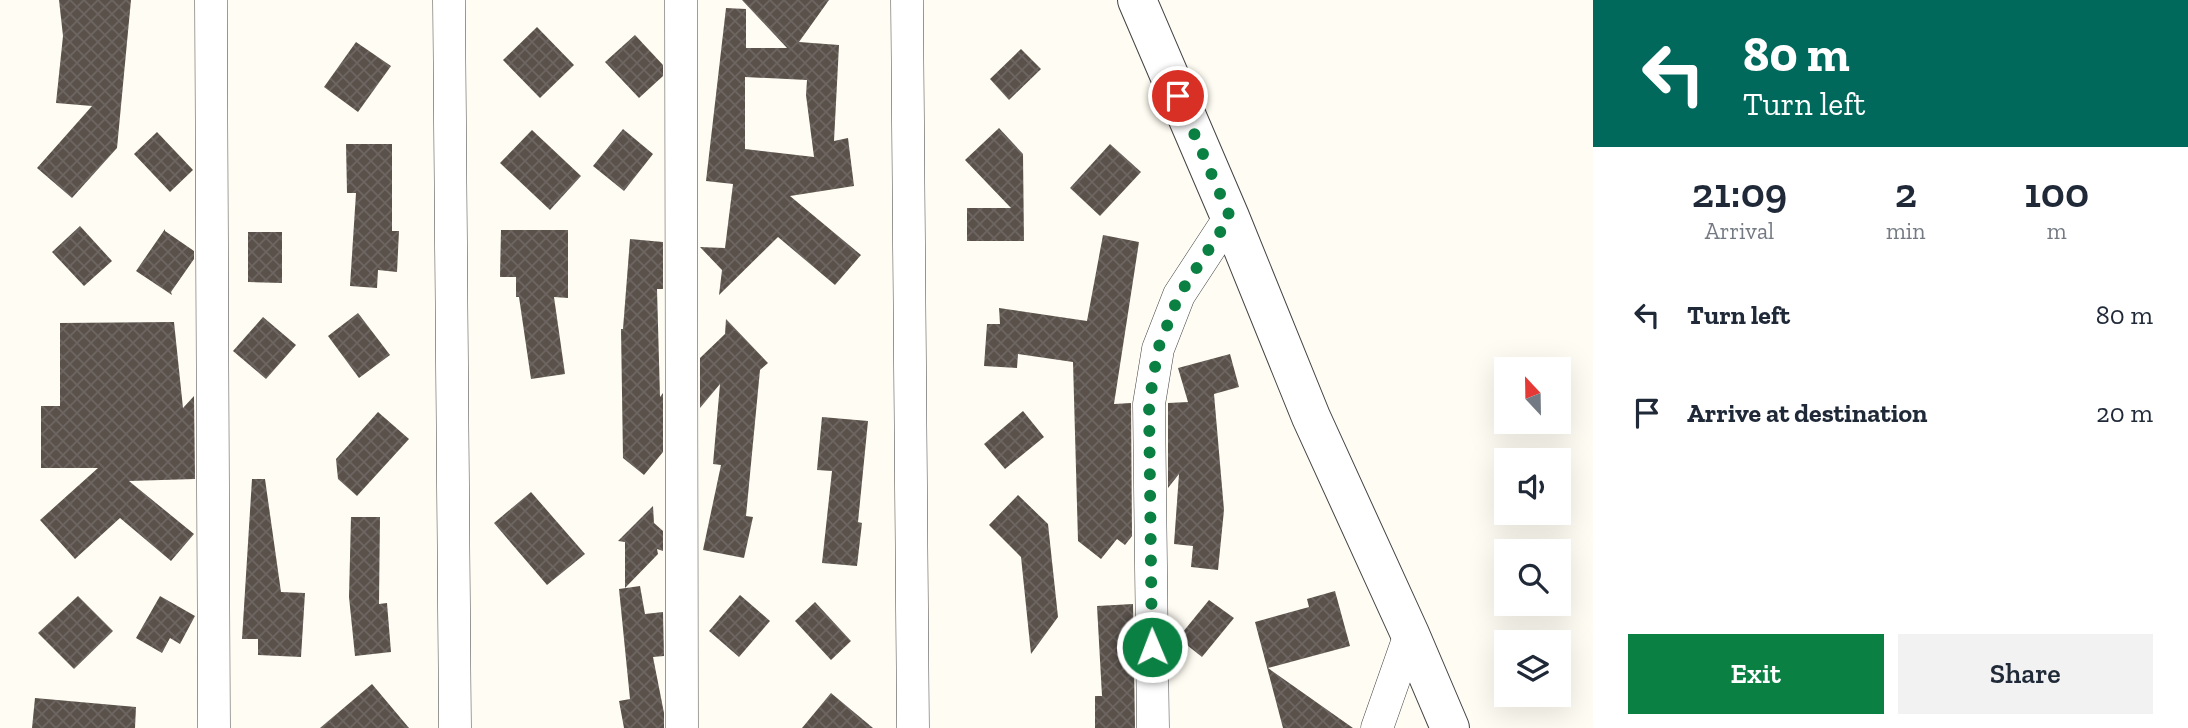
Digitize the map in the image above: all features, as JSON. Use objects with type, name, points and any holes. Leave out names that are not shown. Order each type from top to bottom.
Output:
[{"type":"street","points":[[211,0],[214,728]]},
{"type":"street","points":[[449,0],[455,728]]},
{"type":"street","points":[[681,0],[682,728]]},
{"type":"street","points":[[908,0],[913,728]]},
{"type":"street","points":[[1137,0],[1230,217],[1311,417],[1450,728]]},
{"type":"street","points":[[1153,728],[1149,404],[1158,349],[1179,295],[1230,217]]},
{"type":"street","points":[[1377,728],[1410,634]]},
{"type":"building","points":[[59,0],[131,0],[117,148],[72,198],[37,168],[92,106],[56,103],[63,36]]},
{"type":"building","points":[[742,0],[829,0],[799,42],[839,45],[834,141],[848,138],[854,186],[790,196],[861,255],[835,285],[778,237],[719,295],[722,270],[700,247],[725,248],[733,184],[706,181],[726,8],[746,9],[746,48],[787,48]],"holes":[[[745,77],[807,80],[806,95],[814,157],[745,149]]]},
{"type":"building","points":[[537,27],[574,65],[540,98],[503,60]]},
{"type":"building","points":[[635,35],[663,65],[663,76],[639,98],[605,62]]},
{"type":"building","points":[[356,42],[391,66],[358,112],[324,87]]},
{"type":"building","points":[[1021,49],[1041,69],[1009,100],[990,79]]},
{"type":"building","points":[[999,128],[1023,154],[1024,241],[967,241],[967,208],[1011,208],[965,160]]},
{"type":"building","points":[[623,129],[653,154],[624,191],[593,166]]},
{"type":"building","points":[[532,130],[581,176],[550,210],[500,163]]},
{"type":"building","points":[[157,132],[193,170],[170,192],[134,154]]},
{"type":"building","points":[[346,144],[392,144],[392,231],[399,231],[397,272],[378,270],[377,288],[350,286],[356,193],[347,193]]},
{"type":"building","points":[[1110,144],[1141,172],[1100,216],[1070,188]]},
{"type":"building","points":[[80,226],[112,261],[84,286],[52,252]]},
{"type":"building","points":[[165,229],[194,251],[194,259],[171,292],[172,295],[136,271]]},
{"type":"building","points":[[501,230],[568,230],[568,298],[554,297],[565,374],[531,379],[519,297],[516,297],[516,277],[500,277]]},
{"type":"building","points":[[248,232],[282,232],[282,283],[248,282]]},
{"type":"building","points":[[1103,235],[1139,242],[1114,404],[1131,403],[1132,536],[1125,545],[1117,539],[1101,559],[1078,541],[1073,362],[1018,354],[1017,368],[984,366],[987,324],[1000,324],[999,308],[1087,321]]},
{"type":"building","points":[[630,239],[663,242],[663,289],[657,289],[660,397],[663,393],[663,452],[644,475],[623,458],[621,329]]},
{"type":"building","points":[[358,313],[390,355],[359,378],[328,336]]},
{"type":"building","points":[[263,317],[296,345],[266,379],[233,351]]},
{"type":"building","points":[[726,319],[768,363],[760,370],[746,516],[753,517],[744,558],[703,550],[721,465],[713,464],[720,384],[700,408],[700,358],[725,334]]},
{"type":"building","points":[[174,322],[183,408],[194,396],[195,479],[129,481],[194,534],[171,561],[120,518],[75,559],[40,520],[98,468],[41,468],[41,406],[60,406],[60,323]]},
{"type":"building","points":[[1230,354],[1239,387],[1214,394],[1224,510],[1218,570],[1191,567],[1193,546],[1174,544],[1179,474],[1168,488],[1168,403],[1188,402],[1178,368]]},
{"type":"building","points":[[1023,411],[1044,437],[1005,469],[984,444]]},
{"type":"building","points":[[378,412],[409,439],[357,496],[338,479],[336,459]]},
{"type":"building","points":[[822,417],[868,421],[858,522],[862,523],[857,566],[822,563],[832,471],[817,470]]},
{"type":"building","points":[[252,479],[265,479],[281,592],[305,593],[301,657],[258,655],[258,639],[242,639]]},
{"type":"building","points":[[531,492],[585,554],[547,585],[494,523]]},
{"type":"building","points":[[1018,495],[1048,524],[1058,617],[1031,654],[1021,557],[989,525]]},
{"type":"building","points":[[653,506],[654,523],[663,531],[663,551],[657,549],[658,554],[625,588],[625,542],[618,541]]},
{"type":"building","points":[[351,517],[380,517],[379,604],[387,603],[391,652],[355,656],[349,597]]},
{"type":"building","points":[[640,586],[645,614],[663,612],[664,656],[653,657],[664,713],[664,728],[624,728],[619,701],[630,699],[619,589]]},
{"type":"building","points":[[1335,591],[1350,646],[1268,668],[1353,728],[1283,728],[1255,622],[1309,607],[1307,599]]},
{"type":"building","points":[[740,595],[770,621],[739,657],[709,631]]},
{"type":"building","points":[[78,596],[113,631],[74,669],[38,633]]},
{"type":"building","points":[[160,596],[195,616],[180,644],[170,638],[162,653],[136,638]]},
{"type":"building","points":[[1209,600],[1234,618],[1202,657],[1178,638]]},
{"type":"building","points":[[815,602],[851,641],[831,660],[795,621]]},
{"type":"building","points":[[1133,604],[1135,728],[1095,728],[1095,696],[1102,696],[1097,606]]},
{"type":"building","points":[[372,684],[409,728],[320,728]]},
{"type":"building","points":[[831,693],[873,728],[802,728]]},
{"type":"building","points":[[35,698],[136,707],[135,728],[32,728]]},
{"type":"route","points":[[1152,647],[1149,404],[1158,349],[1179,295],[1230,217],[1178,96]]}]
